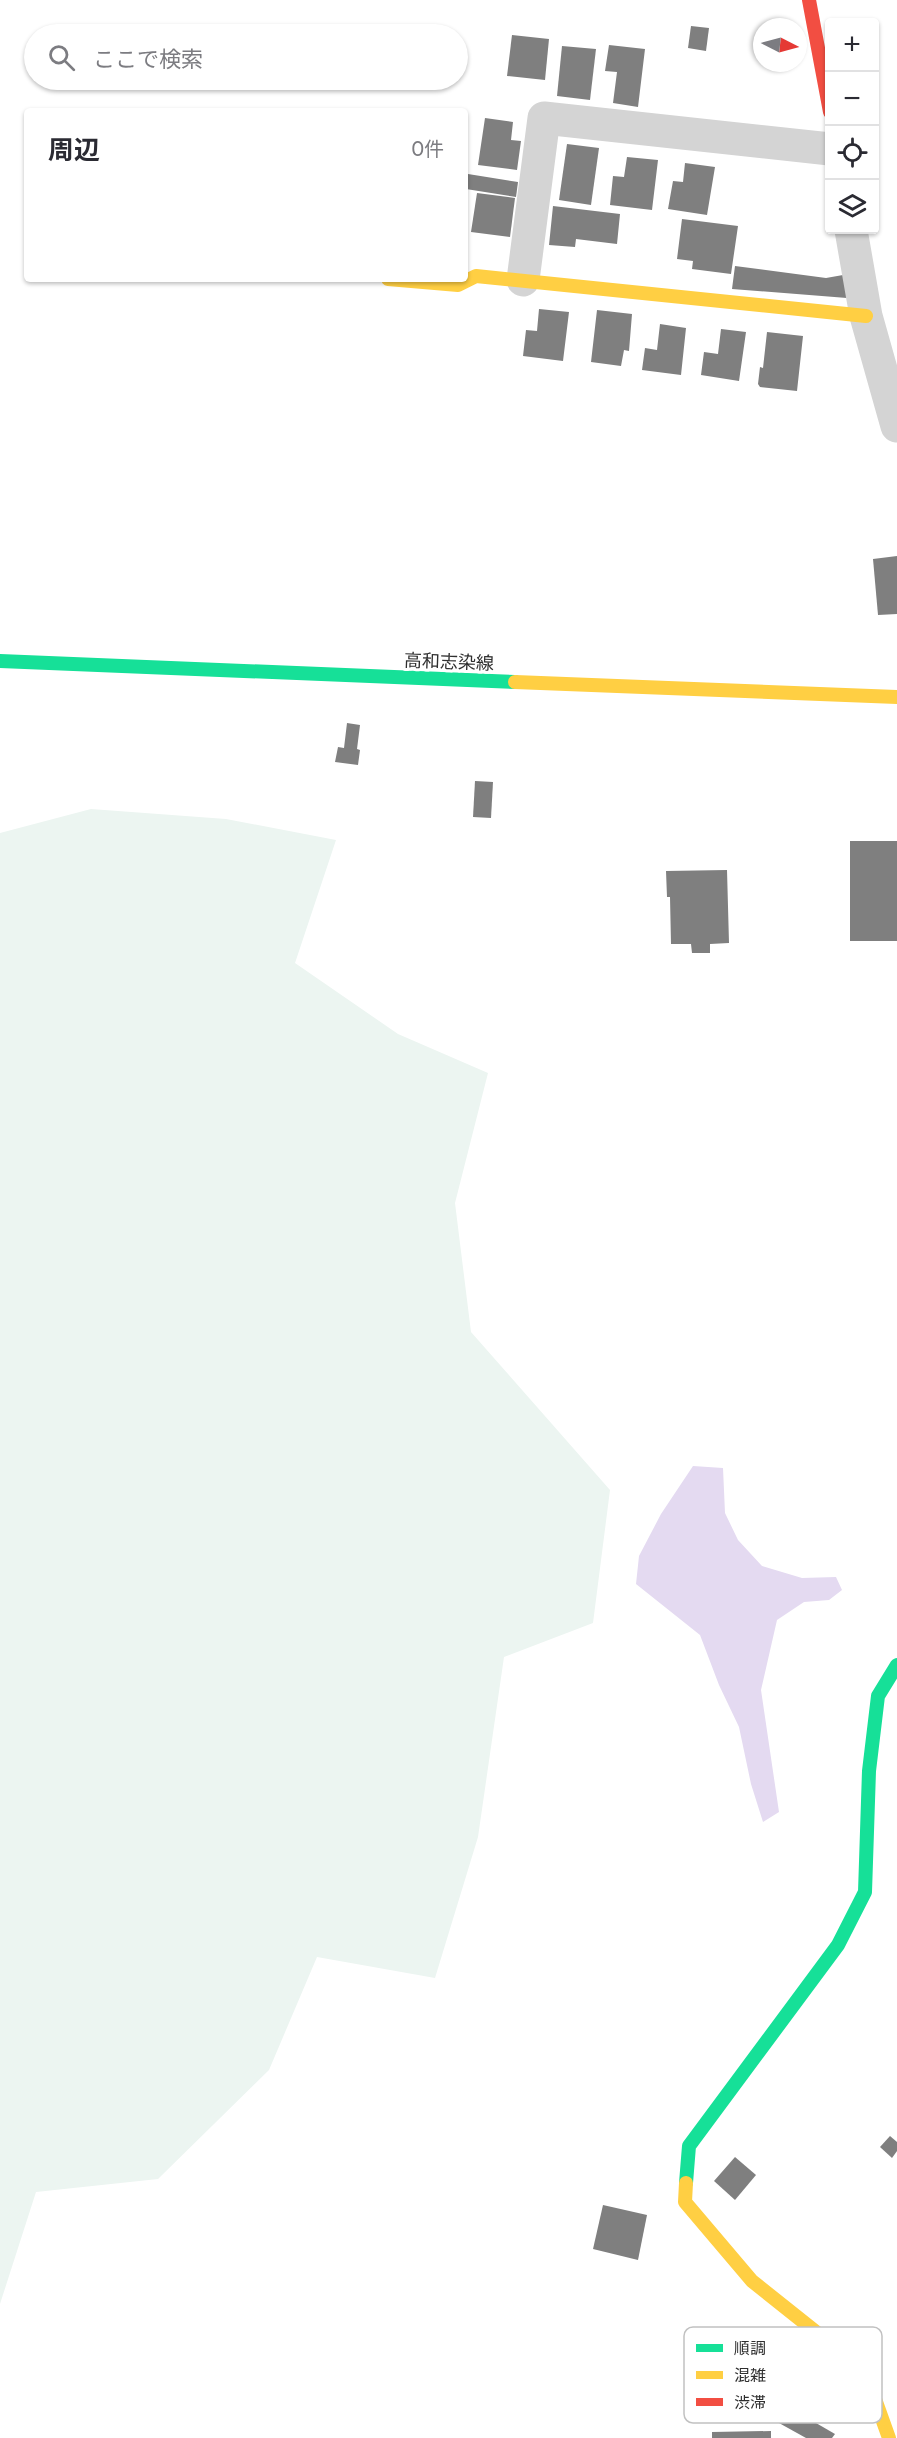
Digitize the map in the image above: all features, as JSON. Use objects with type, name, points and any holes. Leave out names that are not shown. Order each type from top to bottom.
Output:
[{"type":"street","points":[[809,0],[825,85]]},
{"type":"street","points":[[523,280],[544,118],[825,148]]},
{"type":"street","points":[[852,234],[866,316],[897,426]]},
{"type":"street","points":[[468,280],[476,276],[523,280],[866,316]]},
{"type":"street","points":[[423,282],[458,285],[464,282]]},
{"type":"street","name":"高和志染線","points":[[0,661],[897,697]]},
{"type":"street","points":[[810,2327],[752,2281],[685,2202],[689,2146],[838,1945],[865,1892],[868,1771],[878,1696],[897,1665]]},
{"type":"street","points":[[882,2417],[890,2438]]},
{"type":"shaded area","points":[[91,809],[226,819],[336,840],[295,963],[398,1034],[488,1073],[455,1203],[471,1332],[610,1490],[593,1623],[504,1657],[478,1837],[435,1978],[317,1957],[269,2070],[158,2179],[36,2192],[0,2304],[0,833]]},
{"type":"shaded area","points":[[693,1466],[723,1468],[725,1513],[738,1540],[762,1566],[802,1578],[836,1577],[842,1590],[829,1600],[804,1602],[777,1620],[761,1690],[779,1812],[763,1822],[751,1784],[739,1727],[719,1685],[700,1635],[636,1584],[639,1556],[661,1514]]},
{"type":"building","points":[[691,26],[709,28],[706,51],[688,48]]},
{"type":"building","points":[[512,35],[549,39],[545,80],[507,76]]},
{"type":"building","points":[[609,45],[645,49],[638,107],[613,103],[617,72],[605,71]]},
{"type":"building","points":[[562,46],[596,49],[590,100],[557,96]]},
{"type":"building","points":[[485,118],[513,122],[511,140],[521,141],[517,170],[478,165]]},
{"type":"building","points":[[567,144],[599,148],[591,205],[559,200]]},
{"type":"building","points":[[627,157],[658,160],[652,210],[610,205],[613,176],[624,177]]},
{"type":"building","points":[[685,163],[715,167],[707,215],[668,209],[673,181],[683,182]]},
{"type":"building","points":[[468,174],[518,182],[516,197],[468,189]]},
{"type":"building","points":[[477,193],[515,198],[510,237],[471,232]]},
{"type":"building","points":[[553,206],[620,214],[617,244],[576,239],[575,247],[549,245]]},
{"type":"building","points":[[682,219],[738,226],[731,274],[692,269],[693,261],[677,259]]},
{"type":"building","points":[[735,266],[826,278],[843,275],[847,298],[732,289]]},
{"type":"building","points":[[539,309],[569,312],[563,361],[523,356],[526,330],[537,331]]},
{"type":"building","points":[[597,310],[632,314],[629,351],[624,350],[621,366],[591,362]]},
{"type":"building","points":[[660,324],[686,328],[681,375],[642,370],[645,348],[657,350]]},
{"type":"building","points":[[721,329],[746,332],[739,381],[701,375],[704,352],[718,354]]},
{"type":"building","points":[[767,332],[803,336],[797,391],[760,387],[758,384],[760,367],[763,368]]},
{"type":"building","points":[[897,556],[897,614],[878,615],[873,559]]},
{"type":"building","points":[[347,723],[360,725],[358,765],[335,762],[338,747],[344,748]]},
{"type":"building","points":[[475,781],[493,782],[491,818],[473,817]]},
{"type":"building","points":[[850,841],[897,841],[897,941],[850,941]]},
{"type":"building","points":[[727,870],[729,943],[710,944],[710,953],[692,953],[691,944],[671,944],[670,897],[667,897],[666,871]]},
{"type":"building","points":[[890,2136],[897,2142],[897,2151],[892,2158],[880,2147]]},
{"type":"building","points":[[735,2157],[756,2175],[735,2200],[714,2181]]},
{"type":"building","points":[[603,2205],[647,2215],[638,2260],[593,2249]]},
{"type":"building","points":[[779,2423],[816,2423],[835,2434],[832,2438],[806,2438]]},
{"type":"building","points":[[771,2431],[771,2438],[712,2438],[712,2432]]},
{"type":"traffic: fast","points":[[0,661],[515,682]]},
{"type":"traffic: fast","points":[[686,2183],[689,2146],[838,1945],[865,1892],[869,1771],[878,1696],[897,1665]]},
{"type":"traffic: slow","points":[[468,280],[476,276],[866,316]]},
{"type":"traffic: slow","points":[[423,282],[458,285],[464,282]]},
{"type":"traffic: slow","points":[[515,682],[897,697]]},
{"type":"traffic: slow","points":[[686,2183],[685,2202],[752,2281],[810,2327]]},
{"type":"traffic: slow","points":[[882,2418],[889,2438]]},
{"type":"traffic: jam","points":[[809,0],[825,85]]}]
